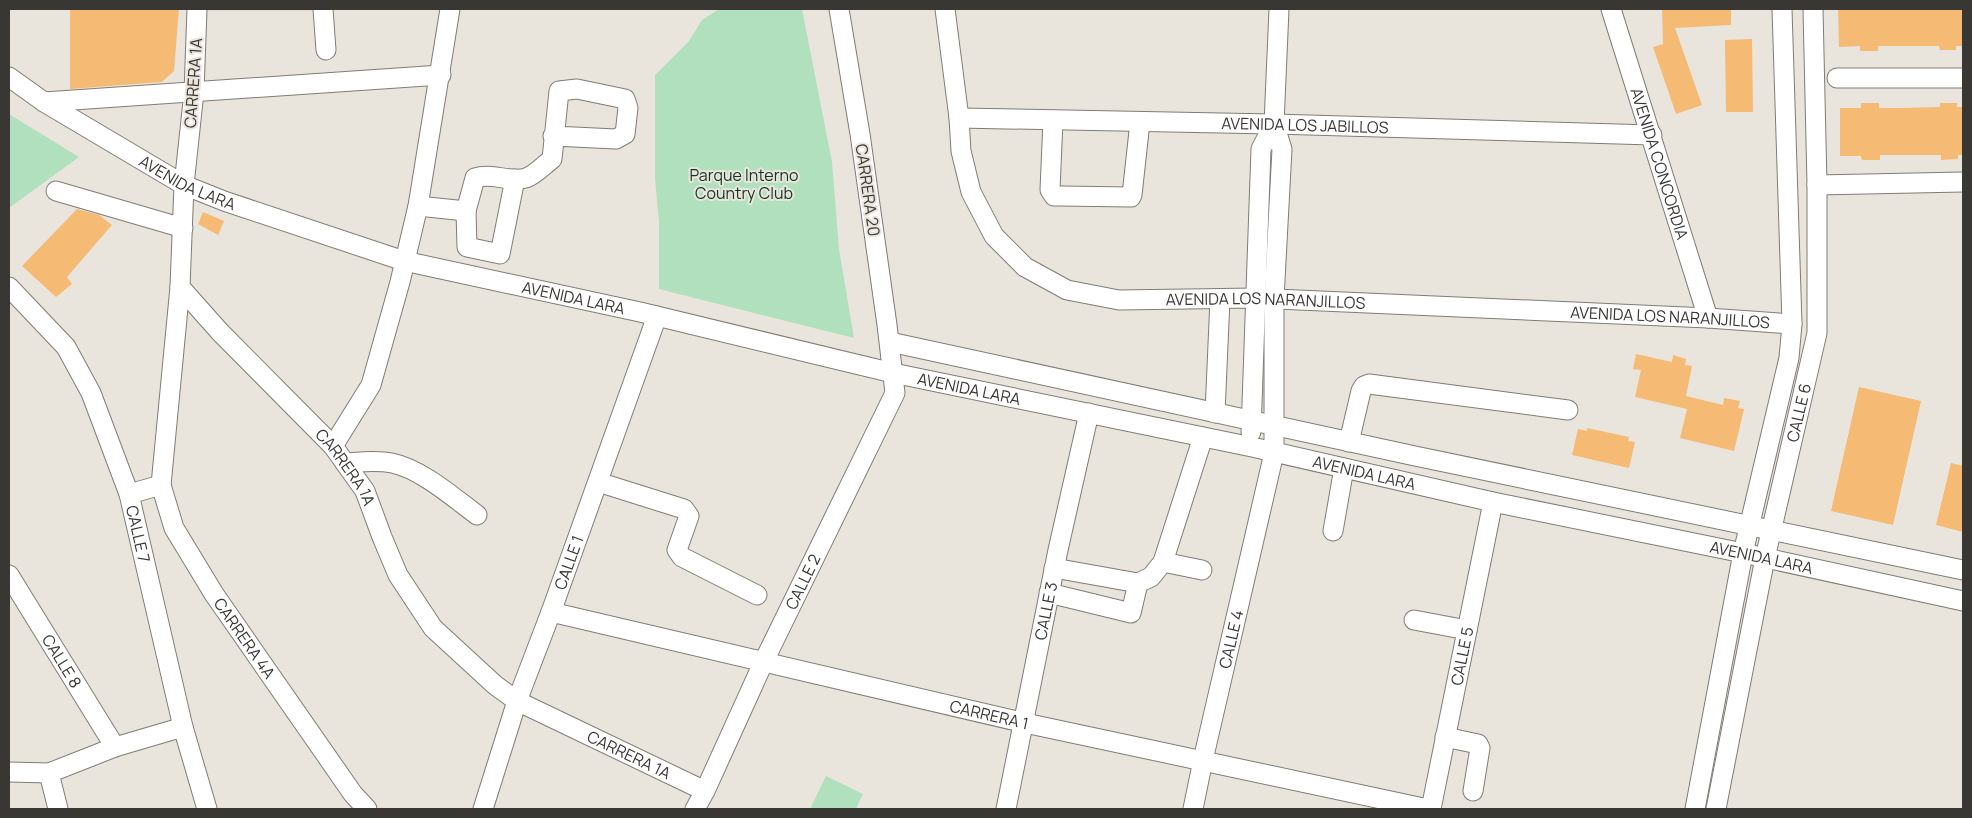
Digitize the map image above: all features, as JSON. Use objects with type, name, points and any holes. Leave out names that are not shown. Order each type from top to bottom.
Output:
[{"type":"street","name":"CARRERA 1A","points":[[197,9],[194,92],[184,185],[180,287],[220,332],[333,446],[365,491],[398,575],[433,628],[495,685],[517,700],[704,790]]},
{"type":"street","points":[[323,9],[326,50]]},
{"type":"street","points":[[333,446],[371,386],[400,282],[418,206],[441,75],[450,9]]},
{"type":"street","name":"CARRERA 20","points":[[839,9],[860,134],[893,373]]},
{"type":"street","name":"AVENIDA LOS NARANJILLOS","points":[[945,9],[959,118],[961,151],[971,192],[994,236],[1025,267],[1067,290],[1119,300],[1255,298],[1708,318],[1792,324]]},
{"type":"street","points":[[1252,448],[1250,420],[1261,149],[1274,124],[1279,9]]},
{"type":"street","name":"AVENIDA CONCORDIA","points":[[1611,9],[1708,318]]},
{"type":"street","points":[[1695,809],[1742,553],[1789,358],[1792,324],[1782,9]]},
{"type":"street","name":"CALLE 6","points":[[1716,809],[1765,558],[1817,333],[1817,185],[1813,9]]},
{"type":"street","points":[[44,102],[441,75]]},
{"type":"street","name":"AVENIDA LARA","points":[[9,77],[44,102],[184,185],[224,201],[404,261],[657,316],[893,373],[1274,452],[1494,502],[1963,601]]},
{"type":"street","points":[[1837,78],[1963,78]]},
{"type":"street","name":"AVENIDA LOS JABILLOS","points":[[959,118],[1274,124],[1652,135]]},
{"type":"street","points":[[1053,120],[1050,190],[1054,196],[1131,197],[1140,122]]},
{"type":"street","name":"CALLE 4","points":[[1193,809],[1274,452],[1274,299],[1282,149],[1274,124]]},
{"type":"street","points":[[515,179],[500,254],[467,247],[466,211],[475,178],[483,175],[515,179],[527,178],[552,159],[553,136]]},
{"type":"street","points":[[1817,185],[1963,182]]},
{"type":"street","points":[[56,191],[183,228]]},
{"type":"street","points":[[418,206],[466,211]]},
{"type":"street","name":"CALLE 7","points":[[9,287],[66,347],[90,393],[128,494],[183,727],[207,809]]},
{"type":"street","points":[[128,494],[161,484],[180,287]]},
{"type":"street","points":[[1215,413],[1220,298]]},
{"type":"street","name":"CALLE 1","points":[[483,809],[517,700],[551,612],[657,316]]},
{"type":"street","name":"AVENIDA LARA","points":[[890,342],[1349,442],[1963,570]]},
{"type":"street","name":"CALLE 2","points":[[704,790],[764,661],[895,393],[893,373]]},
{"type":"street","points":[[1349,442],[1361,390],[1369,384],[1568,410]]},
{"type":"street","name":"CALLE 3","points":[[1006,809],[1025,723],[1054,568],[1089,413]]},
{"type":"street","points":[[1054,568],[1138,583],[1151,577],[1163,562],[1203,437]]},
{"type":"street","points":[[345,463],[374,461],[394,464],[416,472],[477,514]]},
{"type":"street","points":[[1333,531],[1344,468]]},
{"type":"street","points":[[598,482],[684,509],[689,516],[677,550],[682,557],[757,595]]},
{"type":"street","name":"CARRERA 4A","points":[[161,484],[174,528],[214,594],[353,794],[367,809]]},
{"type":"street","name":"CALLE 5","points":[[1429,809],[1494,502]]},
{"type":"street","points":[[1163,562],[1202,570]]},
{"type":"street","name":"CALLE 8","points":[[9,575],[115,747]]},
{"type":"street","points":[[1049,593],[1131,613],[1138,583]]},
{"type":"street","name":"CARRERA 1","points":[[551,612],[1025,723],[1429,809]]},
{"type":"street","points":[[1414,620],[1467,630]]},
{"type":"street","points":[[9,772],[49,774],[115,747],[183,727]]},
{"type":"street","points":[[1445,737],[1478,744],[1480,748],[1473,790]]},
{"type":"street","points":[[49,774],[58,809]]},
{"type":"street","points":[[695,809],[704,790]]},
{"type":"shaded area","points":[[202,9],[318,9],[318,11],[202,11]]},
{"type":"green space","name":"Parque Interno Country Club","points":[[719,9],[802,9],[832,162],[839,249],[854,338],[659,289],[659,222],[655,179],[655,75],[689,41],[702,20]]},
{"type":"green space","points":[[9,114],[79,157],[9,208]]},
{"type":"green space","points":[[826,776],[863,794],[856,809],[810,809]]},
{"type":"building","points":[[70,9],[179,9],[174,71],[162,82],[70,89]]},
{"type":"building","points":[[1662,9],[1731,9],[1731,25],[1675,28],[1702,105],[1676,114],[1653,47],[1663,44]]},
{"type":"building","points":[[1838,9],[1963,9],[1963,46],[1956,46],[1956,50],[1940,50],[1939,46],[1878,46],[1878,51],[1860,51],[1860,46],[1839,47]]},
{"type":"building","points":[[1752,39],[1753,112],[1726,112],[1725,40]]},
{"type":"building","points":[[1861,103],[1879,103],[1879,108],[1900,108],[1940,107],[1940,103],[1957,103],[1957,107],[1963,107],[1963,155],[1958,155],[1958,159],[1941,160],[1941,155],[1880,155],[1880,160],[1862,160],[1861,156],[1840,156],[1840,108],[1861,108]]},
{"type":"building","points":[[77,209],[99,215],[112,225],[67,277],[72,284],[56,297],[22,266]]},
{"type":"building","points":[[203,212],[224,221],[218,235],[198,224]]},
{"type":"building","points":[[1636,354],[1672,362],[1673,355],[1686,359],[1685,365],[1692,366],[1686,396],[1723,405],[1724,398],[1740,401],[1738,408],[1744,409],[1734,451],[1680,438],[1687,409],[1635,397],[1641,370],[1633,369]]},
{"type":"building","points":[[1859,387],[1921,401],[1893,525],[1831,511]]},
{"type":"building","points":[[1587,428],[1629,437],[1628,441],[1635,442],[1629,468],[1572,455],[1578,429],[1587,431]]},
{"type":"building","points":[[1951,463],[1963,466],[1963,532],[1936,525]]}]
